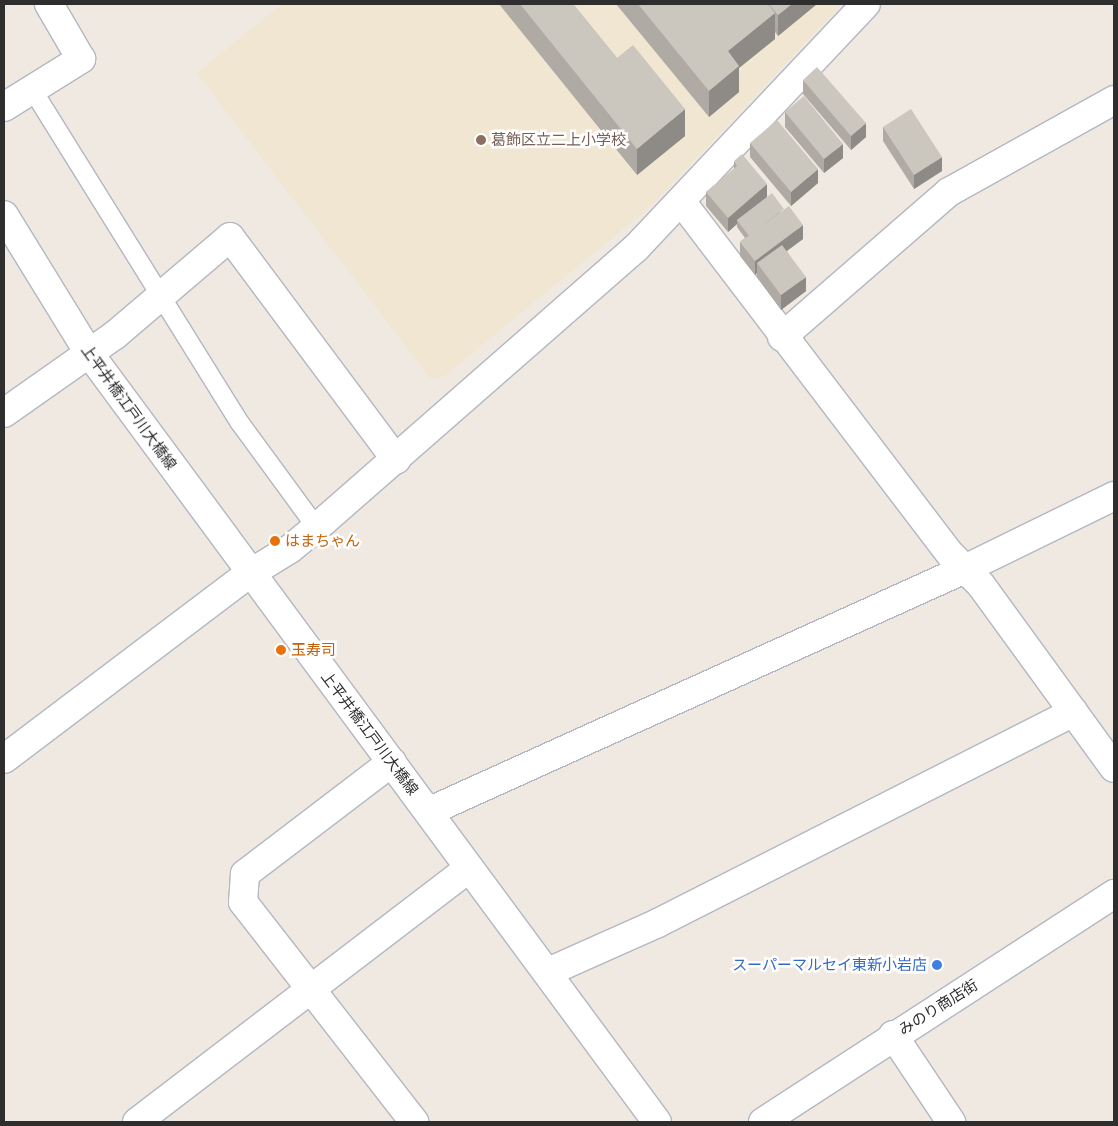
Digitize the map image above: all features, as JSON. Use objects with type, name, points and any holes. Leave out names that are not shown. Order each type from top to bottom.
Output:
[{"type":"street","points":[[4,107],[81,59],[50,4]]},
{"type":"street","points":[[4,759],[249,574],[290,550],[396,460],[636,248],[866,4]]},
{"type":"street","points":[[782,336],[949,192],[1114,100]]},
{"type":"street","points":[[681,201],[782,336],[965,569],[981,585],[1114,768]]},
{"type":"street","name":"上平井橋江戸川大橋線","points":[[4,215],[89,353],[249,574],[430,811],[469,868],[548,972],[657,1122]]},
{"type":"street","points":[[4,413],[89,353],[160,297],[230,237],[396,460]]},
{"type":"street","points":[[430,811],[965,569],[1114,496]]},
{"type":"street","points":[[548,972],[658,924],[1074,712]]},
{"type":"street","points":[[392,762],[245,874],[243,902],[414,1122]]},
{"type":"street","points":[[137,1122],[469,868]]},
{"type":"street","name":"みのり商店街","points":[[762,1122],[893,1035],[1114,894]]},
{"type":"street","points":[[893,1035],[952,1122]]},
{"type":"lane","points":[[32,90],[240,423],[316,527]]},
{"type":"shaded area","name":"葛飾区立二上小学校","points":[[282,4],[842,4],[650,207],[443,377],[430,378],[197,73]]},
{"type":"building","points":[[520,4],[573,4],[617,58],[633,45],[685,109],[637,149]]},
{"type":"building","points":[[638,4],[768,4],[775,13],[728,51],[739,66],[709,91]]},
{"type":"building","points":[[769,4],[792,4],[778,15]]},
{"type":"building","points":[[817,67],[866,123],[851,136],[803,80]]},
{"type":"building","points":[[804,96],[843,144],[824,159],[785,112]]},
{"type":"building","points":[[911,109],[942,157],[914,175],[883,127]]},
{"type":"building","points":[[777,120],[818,169],[791,192],[750,143]]},
{"type":"building","points":[[742,154],[767,184],[728,218],[706,192],[737,166],[734,161]]},
{"type":"building","points":[[772,193],[784,209],[749,236],[737,220]]},
{"type":"building","points":[[789,206],[803,225],[755,261],[740,242]]},
{"type":"building","points":[[782,245],[806,277],[781,295],[757,263]]},
{"type":"place","name":"葛飾区立二上小学校","points":[[481,140]]},
{"type":"place","name":"はまちゃん","points":[[275,541]]},
{"type":"place","name":"玉寿司","points":[[281,650]]},
{"type":"place","name":"スーパーマルセイ東新小岩店","points":[[937,965]]}]
